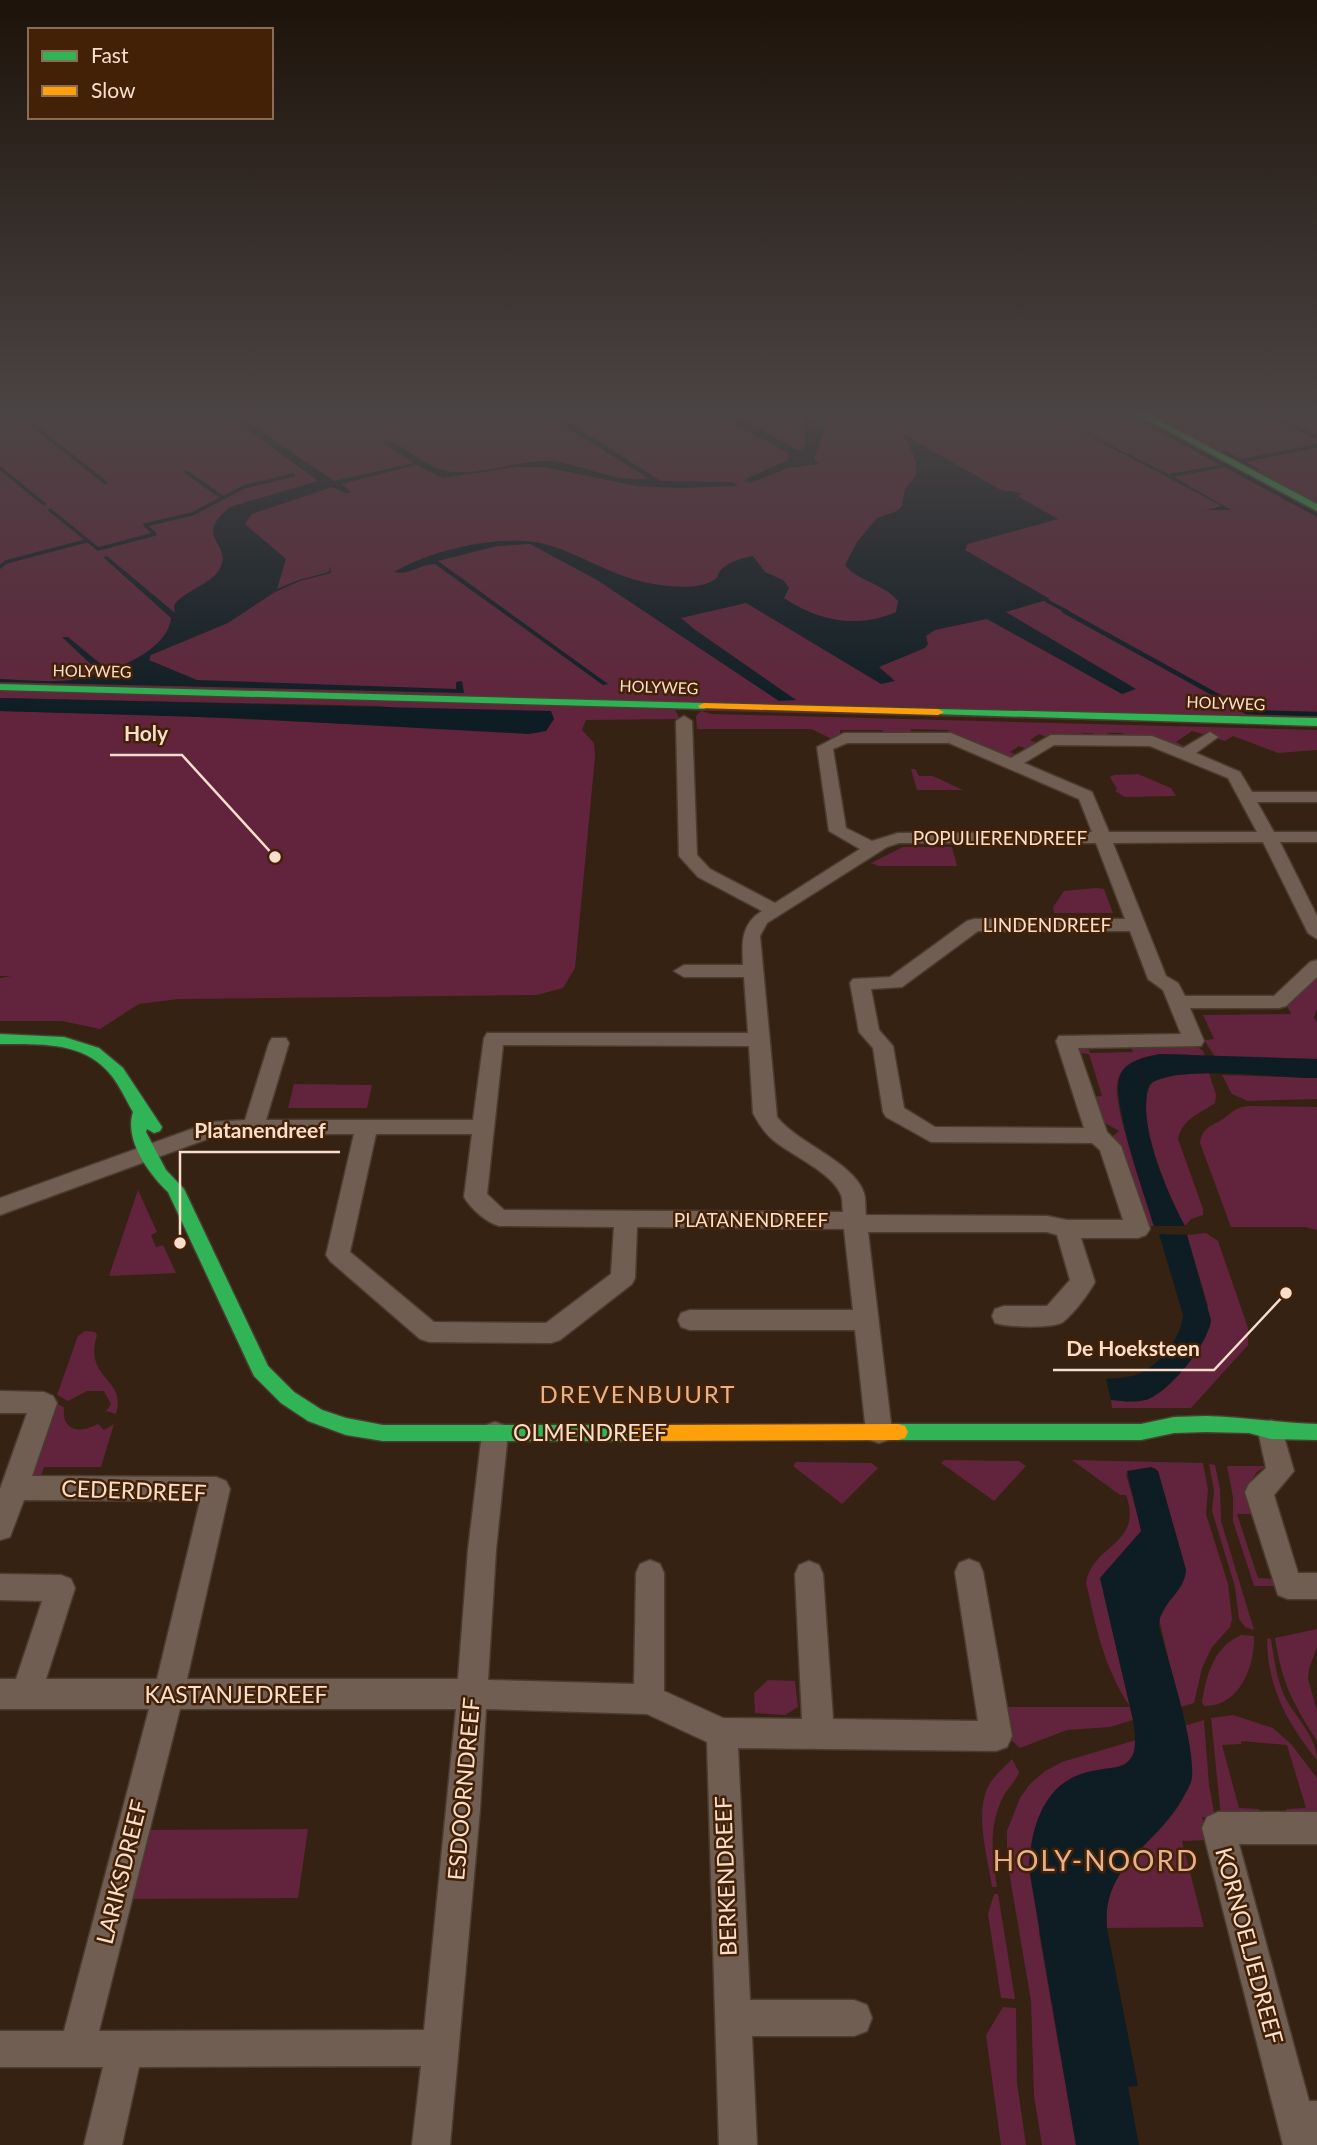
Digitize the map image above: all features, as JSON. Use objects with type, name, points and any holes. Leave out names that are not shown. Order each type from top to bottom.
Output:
[{"type":"street","name":"HOLYWEG","points":[[0,687],[1317,722]]},
{"type":"street","points":[[684,722],[688,856],[704,873],[773,909]]},
{"type":"street","points":[[1183,755],[1210,737]]},
{"type":"street","name":"LINDENDREEF","points":[[853,1221],[1047,1224],[1066,1229],[1138,1229],[1110,1146],[1097,1136],[1066,1041],[1194,1041],[1171,987],[1158,979],[1086,796],[951,738],[844,738],[825,747],[838,831],[873,848]]},
{"type":"street","points":[[1012,764],[1051,740],[1152,741],[1234,775],[1269,837],[1317,933]]},
{"type":"street","points":[[1246,797],[1317,797]]},
{"type":"street","name":"POPULIERENDREEF","points":[[879,1432],[853,1221],[852,1192],[840,1177],[769,1125],[764,1113],[751,936],[760,919],[873,848],[898,838],[1317,837]]},
{"type":"street","name":"LINDENDREEF","points":[[1097,1136],[931,1134],[894,1112],[883,1045],[869,1032],[860,982],[895,983],[974,925],[1137,925]]},
{"type":"street","points":[[1177,1002],[1279,1002],[1317,966]]},
{"type":"street","points":[[684,971],[754,971]]},
{"type":"street","name":"PLATANENDREEF","points":[[759,1040],[494,1038],[475,1197],[499,1219],[853,1221]]},
{"type":"street","name":"OLMENDREEF","points":[[0,1039],[59,1041],[94,1053],[117,1072],[140,1115],[138,1132],[157,1152],[159,1174],[175,1188],[261,1371],[281,1394],[304,1412],[352,1429],[383,1433],[1141,1432],[1180,1440],[1256,1439],[1271,1432],[1317,1432]]},
{"type":"street","points":[[253,1128],[279,1043]]},
{"type":"street","points":[[0,1207],[219,1128],[482,1127]]},
{"type":"street","points":[[366,1128],[338,1255],[429,1332],[551,1333],[623,1279],[626,1220]]},
{"type":"street","points":[[1004,1316],[1053,1316],[1083,1282],[1066,1229]]},
{"type":"street","points":[[690,1320],[867,1320]]},
{"type":"street","points":[[0,1402],[44,1403],[0,1528]]},
{"type":"street","points":[[1271,1432],[1280,1471],[1259,1492],[1288,1586],[1317,1586]]},
{"type":"street","name":"ESDOORNDREEF","points":[[430,2145],[472,1694],[482,1550],[495,1433]]},
{"type":"street","name":"CEDERDREEF","points":[[14,1488],[216,1489],[168,1696]]},
{"type":"street","points":[[472,1694],[649,1699],[722,1733],[996,1736],[969,1572]]},
{"type":"street","points":[[649,1699],[650,1573]]},
{"type":"street","points":[[809,1574],[818,1734]]},
{"type":"street","points":[[0,1587],[61,1588],[13,1694]]},
{"type":"street","name":"KASTANJEDREEF","points":[[13,1694],[472,1694]]},
{"type":"street","name":"LARIKSDREEF","points":[[77,2049],[168,1696]]},
{"type":"street","name":"BERKENDREEF","points":[[722,1733],[726,1898],[734,2018],[738,2145]]},
{"type":"street","name":"KORNOELJEDREEF","points":[[1305,2128],[1218,1828],[1317,1828]]},
{"type":"street","points":[[734,2018],[854,2018]]},
{"type":"street","points":[[0,2049],[440,2048]]},
{"type":"street","points":[[103,2145],[125,2049]]},
{"type":"shaded area","points":[[0,512],[1317,512],[1317,726],[675,710],[680,719],[586,720],[582,730],[594,743],[595,757],[575,968],[563,988],[537,995],[178,999],[139,1004],[100,1029],[62,1021],[0,1021],[0,978],[11,976],[0,976],[0,711],[156,715],[541,733],[381,706],[0,698]]},
{"type":"shaded area","points":[[224,512],[258,512],[252,514],[245,524],[286,559],[277,589],[299,580],[329,572],[330,566],[331,573],[300,581],[275,592],[228,623],[151,655],[149,660],[197,680],[456,689],[456,682],[462,681],[464,693],[0,682],[0,679],[64,681],[99,672],[62,637],[68,637],[108,670],[147,652],[164,636],[171,618],[103,557],[107,556],[175,613],[174,605],[179,599],[206,582],[221,566],[223,558],[213,533],[219,517]]},
{"type":"shaded area","points":[[894,512],[1046,512],[1058,519],[968,544],[965,550],[1050,599],[1006,612],[1136,689],[1122,694],[987,619],[935,630],[926,636],[928,644],[925,648],[879,667],[895,681],[881,684],[746,603],[681,618],[796,700],[779,701],[597,580],[530,544],[497,546],[438,561],[608,684],[603,685],[435,564],[400,573],[394,572],[430,556],[473,544],[537,542],[633,579],[688,587],[708,583],[727,565],[753,556],[765,572],[783,580],[789,588],[784,598],[797,606],[838,620],[867,620],[896,612],[898,601],[845,565],[857,542],[877,518]]},
{"type":"shaded area","points":[[0,698],[551,711],[554,719],[546,731],[529,734],[234,718],[0,711]]},
{"type":"shaded area","points":[[701,711],[712,714],[1317,730],[1317,750],[1278,753],[1233,736],[1225,741],[1192,731],[1176,742],[1184,746],[1180,749],[1126,739],[1123,733],[1107,733],[1109,740],[1096,740],[1093,733],[1082,733],[1083,739],[1049,738],[1039,734],[1030,740],[1038,744],[1029,750],[1019,746],[1010,752],[1018,756],[1012,758],[950,734],[948,730],[910,729],[912,736],[884,736],[883,730],[840,730],[840,735],[832,739],[811,729],[697,729],[696,716]]},
{"type":"shaded area","points":[[911,769],[915,769],[919,776],[933,776],[963,790],[917,790]]},
{"type":"shaded area","points":[[1138,774],[1171,788],[1176,796],[1125,797],[1115,791],[1117,789],[1110,777]]},
{"type":"shaded area","points":[[903,847],[952,847],[957,866],[878,866],[871,863]]},
{"type":"shaded area","points":[[1104,889],[1113,913],[1054,913],[1053,907],[1064,891]]},
{"type":"shaded area","points":[[1317,970],[1317,1008],[1314,1018],[1317,1022],[1317,1059],[1215,1057],[1204,1040],[1214,1039],[1203,1015],[1291,1014],[1285,1002]]},
{"type":"shaded area","points":[[1087,1044],[1090,1053],[1133,1052],[1130,1044],[1196,1045],[1205,1056],[1152,1055],[1135,1061],[1126,1068],[1118,1081],[1120,1114],[1154,1226],[1142,1226],[1113,1136],[1119,1131],[1098,1119],[1088,1097],[1102,1096],[1089,1054],[1076,1053],[1076,1047]]},
{"type":"shaded area","points":[[1159,1054],[1317,1059],[1317,1078],[1203,1073],[1162,1078],[1149,1085],[1146,1101],[1150,1138],[1162,1176],[1185,1226],[1154,1226],[1130,1148],[1120,1103],[1118,1085],[1124,1069],[1137,1060]]},
{"type":"shaded area","points":[[1209,1073],[1216,1095],[1215,1103],[1187,1122],[1178,1139],[1203,1209],[1203,1215],[1191,1219],[1185,1226],[1154,1153],[1146,1110],[1147,1093],[1154,1081],[1174,1075]]},
{"type":"shaded area","points":[[1222,1075],[1317,1078],[1317,1099],[1248,1101],[1232,1094]]},
{"type":"shaded area","points":[[294,1084],[372,1085],[367,1108],[288,1108]]},
{"type":"shaded area","points":[[1248,1106],[1317,1107],[1317,1230],[1305,1227],[1231,1227],[1200,1143],[1208,1128],[1237,1109]]},
{"type":"shaded area","points":[[138,1190],[157,1232],[151,1235],[156,1247],[163,1245],[176,1273],[109,1276]]},
{"type":"shaded area","points":[[1206,1233],[1218,1241],[1248,1328],[1248,1345],[1191,1408],[1112,1408],[1111,1400],[1147,1400],[1162,1390],[1208,1306],[1187,1235]]},
{"type":"shaded area","points":[[1159,1234],[1187,1235],[1211,1320],[1209,1330],[1186,1367],[1165,1389],[1141,1401],[1111,1400],[1106,1379],[1132,1376],[1155,1364],[1169,1349],[1182,1323],[1183,1315]]},
{"type":"shaded area","points":[[85,1331],[95,1332],[97,1335],[94,1350],[96,1361],[116,1393],[116,1414],[106,1411],[111,1404],[104,1391],[87,1391],[68,1401],[57,1395],[78,1336]]},
{"type":"shaded area","points":[[55,1403],[64,1407],[66,1421],[73,1428],[85,1429],[98,1424],[104,1430],[114,1424],[101,1467],[44,1467],[39,1481],[27,1482]]},
{"type":"shaded area","points":[[944,1460],[1019,1461],[1026,1466],[994,1501],[941,1463]]},
{"type":"shaded area","points":[[1072,1460],[1203,1463],[1208,1489],[1206,1514],[1228,1584],[1232,1619],[1230,1627],[1212,1647],[1202,1668],[1194,1703],[1180,1707],[1159,1619],[1186,1570],[1158,1471],[1155,1468],[1126,1474],[1142,1531],[1100,1578],[1130,1707],[1107,1662],[1086,1583],[1090,1570],[1098,1559],[1123,1534],[1130,1511],[1126,1495],[1120,1495]]},
{"type":"shaded area","points":[[796,1462],[871,1463],[878,1468],[842,1504],[793,1466]]},
{"type":"shaded area","points":[[1209,1464],[1215,1465],[1220,1489],[1221,1521],[1254,1630],[1245,1627],[1239,1619],[1235,1587],[1212,1511],[1214,1490]]},
{"type":"shaded area","points":[[1227,1466],[1267,1466],[1257,1472],[1248,1485],[1255,1514],[1237,1514],[1258,1578],[1277,1579],[1280,1586],[1254,1586],[1233,1521],[1233,1497]]},
{"type":"shaded area","points":[[1151,1467],[1158,1471],[1186,1570],[1185,1578],[1163,1611],[1159,1626],[1186,1724],[1192,1778],[1172,1815],[1122,1872],[1113,1888],[1108,1906],[1107,1928],[1138,2086],[1128,2087],[1139,2145],[1076,2145],[1029,1869],[1030,1856],[1039,1815],[1054,1792],[1076,1776],[1122,1765],[1129,1761],[1134,1753],[1133,1720],[1100,1578],[1141,1531],[1127,1471]]},
{"type":"shaded area","points":[[1317,1629],[1317,1647],[1308,1679],[1317,1711],[1317,1741],[1290,1693],[1281,1668],[1275,1638]]},
{"type":"shaded area","points":[[1241,1635],[1254,1636],[1252,1659],[1243,1682],[1227,1700],[1204,1706],[1204,1692],[1213,1663],[1224,1647]]},
{"type":"shaded area","points":[[1267,1638],[1271,1639],[1283,1693],[1309,1734],[1317,1760],[1281,1703],[1271,1672]]},
{"type":"shaded area","points":[[768,1680],[795,1681],[798,1707],[785,1715],[755,1713],[754,1693]]},
{"type":"shaded area","points":[[1002,1707],[1130,1707],[1133,1720],[1110,1727],[1067,1730],[1020,1748],[1010,1739]]},
{"type":"shaded area","points":[[1233,1715],[1273,1728],[1291,1744],[1317,1778],[1317,1817],[1288,1813],[1286,1809],[1306,1808],[1287,1745],[1241,1741],[1241,1744],[1222,1745],[1239,1808],[1259,1809],[1262,1817],[1221,1817],[1211,1718]]},
{"type":"shaded area","points":[[1204,1720],[1209,1785],[1215,1817],[1202,1817],[1208,1840],[1182,1841],[1204,1927],[1107,1928],[1109,1897],[1115,1883],[1189,1744],[1184,1726]]},
{"type":"shaded area","points":[[1136,1740],[1135,1752],[1126,1764],[1073,1777],[1061,1786],[1042,1811],[1039,1933],[1076,2145],[1042,2145],[1034,2096],[1031,2001],[1007,1860],[1007,1831],[1020,1798],[1030,1784],[1045,1771],[1062,1762]]},
{"type":"shaded area","points":[[1012,1759],[1019,1772],[1004,1795],[995,1818],[993,1852],[997,1887],[992,1887],[982,1812],[987,1789]]},
{"type":"shaded area","points":[[308,1829],[298,1898],[124,1899],[141,1830]]},
{"type":"shaded area","points":[[994,1894],[998,1894],[1015,1999],[1001,1998],[988,1914]]},
{"type":"shaded area","points":[[1003,2007],[1016,2008],[1017,2083],[1026,2145],[1001,2145],[986,2035]]},
{"type":"waterway","points":[[53,512],[98,549],[155,534],[145,525],[196,512]]},
{"type":"waterway","points":[[1312,512],[1317,515]]},
{"type":"waterway","points":[[0,567],[6,562],[86,541]]},
{"type":"waterway","points":[[1047,601],[1068,612]]},
{"type":"waterway","points":[[1064,611],[1247,712],[1317,714]]},
{"type":"traffic: fast","points":[[0,687],[704,706]]},
{"type":"traffic: fast","points":[[938,712],[1317,722]]},
{"type":"traffic: fast","points":[[0,1039],[64,1042],[93,1052],[106,1060],[117,1072],[154,1127]]},
{"type":"traffic: fast","points":[[140,1115],[138,1132],[159,1174],[175,1189],[261,1371],[274,1386],[301,1408],[330,1422],[383,1433],[640,1433]]},
{"type":"traffic: fast","points":[[898,1432],[1141,1432],[1174,1425],[1206,1424],[1249,1425],[1271,1431],[1317,1432]]},
{"type":"traffic: slow","points":[[704,706],[938,712]]},
{"type":"traffic: slow","points":[[640,1433],[898,1432]]},
{"type":"place","name":"Holy","points":[[275,857]]},
{"type":"place","name":"Platanendreef","points":[[180,1243]]},
{"type":"place","name":"De Hoeksteen","points":[[1286,1293]]},
{"type":"district","name":"DREVENBUURT","points":[[638,1395]]},
{"type":"district","name":"HOLY-NOORD","points":[[1096,1861]]}]
